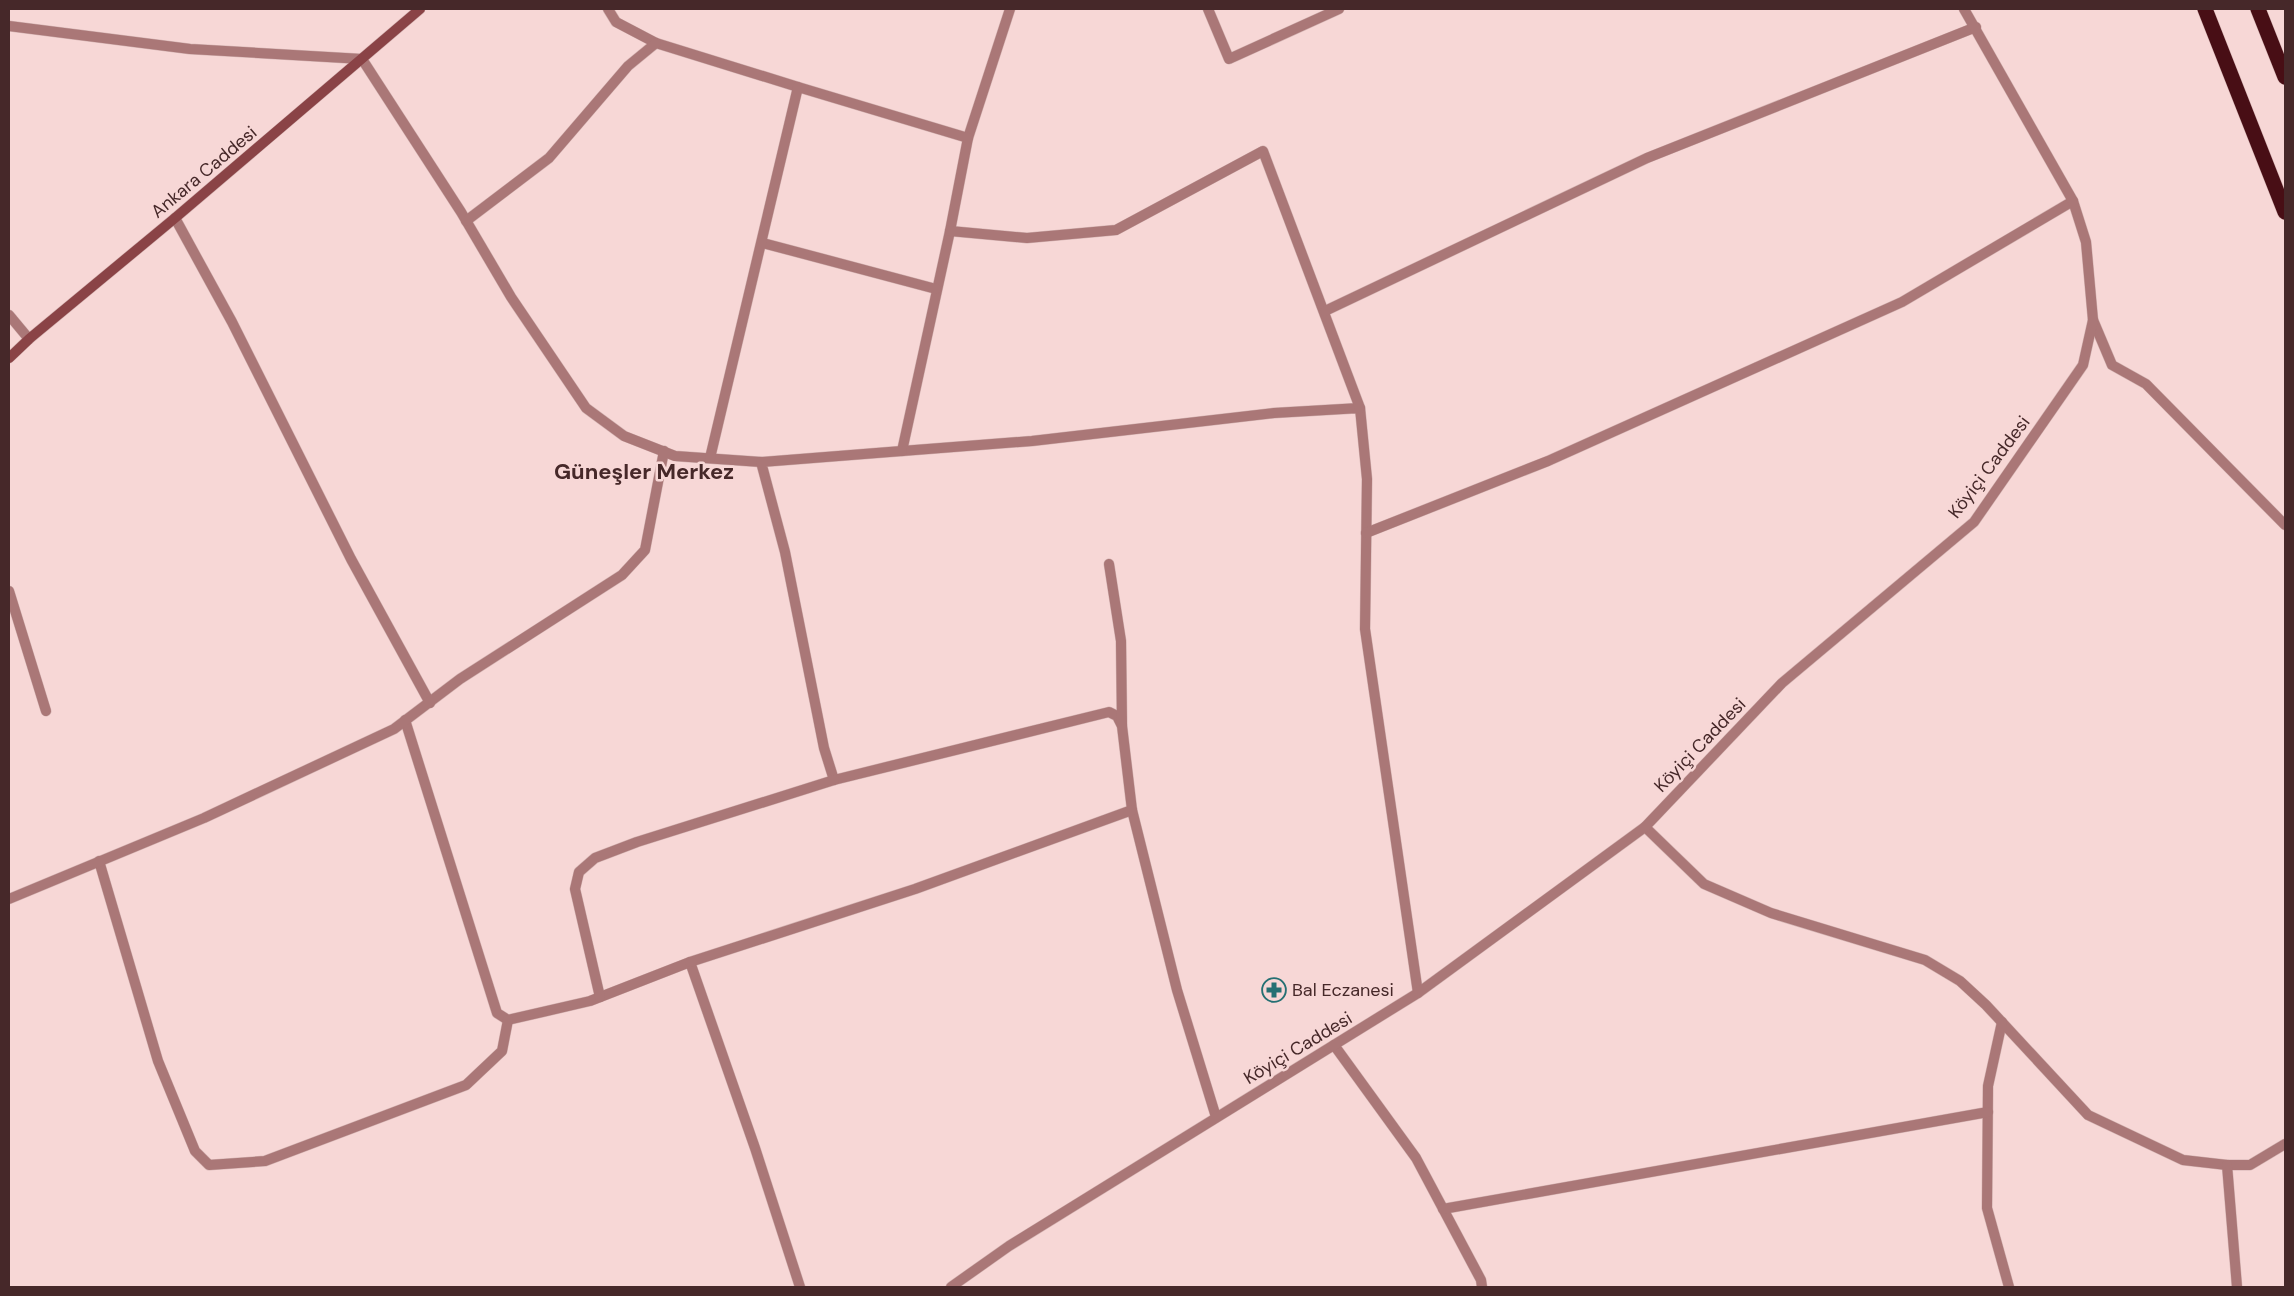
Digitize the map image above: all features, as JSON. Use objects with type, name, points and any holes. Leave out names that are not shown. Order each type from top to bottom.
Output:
[{"type":"highway","points":[[2205,9],[2285,212]]},
{"type":"highway","points":[[2258,9],[2285,77]]},
{"type":"street","name":"Ankara Caddesi","points":[[9,358],[29,339],[175,218],[420,9]]},
{"type":"street","points":[[608,9],[616,22],[656,43],[968,138]]},
{"type":"street","points":[[902,451],[950,231],[968,138],[1010,9]]},
{"type":"street","points":[[1208,9],[1228,59],[1339,9]]},
{"type":"street","name":"Köyiçi Caddesi","points":[[951,1287],[1009,1246],[1216,1116],[1418,993],[1645,827],[1782,683],[1974,522],[2083,365],[2093,320],[2086,242],[2073,201],[1976,27],[1964,9]]},
{"type":"street","points":[[9,26],[190,49],[362,59],[466,221],[511,297],[586,408],[624,436],[675,456],[761,462],[1032,441],[1274,413],[1360,408]]},
{"type":"street","points":[[1325,311],[1647,158],[1976,27]]},
{"type":"street","points":[[466,221],[549,158],[628,66],[656,43]]},
{"type":"street","points":[[710,458],[798,87]]},
{"type":"street","points":[[950,231],[1027,238],[1116,230],[1264,151],[1360,408],[1368,479],[1365,629],[1418,993]]},
{"type":"street","points":[[1366,533],[1548,461],[1902,302],[2073,201]]},
{"type":"street","points":[[175,218],[232,322],[351,559],[430,703]]},
{"type":"street","points":[[762,243],[936,290]]},
{"type":"street","points":[[9,315],[29,339]]},
{"type":"street","points":[[2093,320],[2112,364],[2146,384],[2285,524]]},
{"type":"street","points":[[9,899],[204,818],[394,729],[460,679],[622,575],[646,550],[664,451]]},
{"type":"street","points":[[761,462],[785,552],[824,748],[834,780]]},
{"type":"street","points":[[1109,564],[1121,641],[1122,726],[1132,810],[1177,990],[1216,1116]]},
{"type":"street","points":[[9,590],[46,711]]},
{"type":"street","points":[[600,997],[575,889],[579,872],[595,858],[637,842],[834,780],[1109,712],[1117,716],[1122,726]]},
{"type":"street","points":[[405,720],[497,1013],[508,1020],[590,1001],[690,962],[915,889],[1132,810]]},
{"type":"street","points":[[1645,827],[1704,884],[1771,914],[1925,960],[1960,981],[2002,1022],[2088,1115],[2183,1160],[2227,1165],[2250,1165],[2285,1144]]},
{"type":"street","points":[[99,861],[158,1060],[195,1151],[209,1165],[265,1161],[466,1085],[502,1051],[508,1020]]},
{"type":"street","points":[[690,962],[755,1148],[800,1287]]},
{"type":"street","points":[[2002,1022],[1988,1086],[1987,1208],[2009,1287]]},
{"type":"street","points":[[1334,1045],[1416,1158],[1481,1280],[1482,1287]]},
{"type":"street","points":[[1443,1209],[1988,1112]]},
{"type":"street","points":[[2227,1165],[2237,1287]]},
{"type":"place","name":"Bal Eczanesi","points":[[1274,990]]},
{"type":"district","name":"Güneşler Merkez","points":[[644,471]]}]
